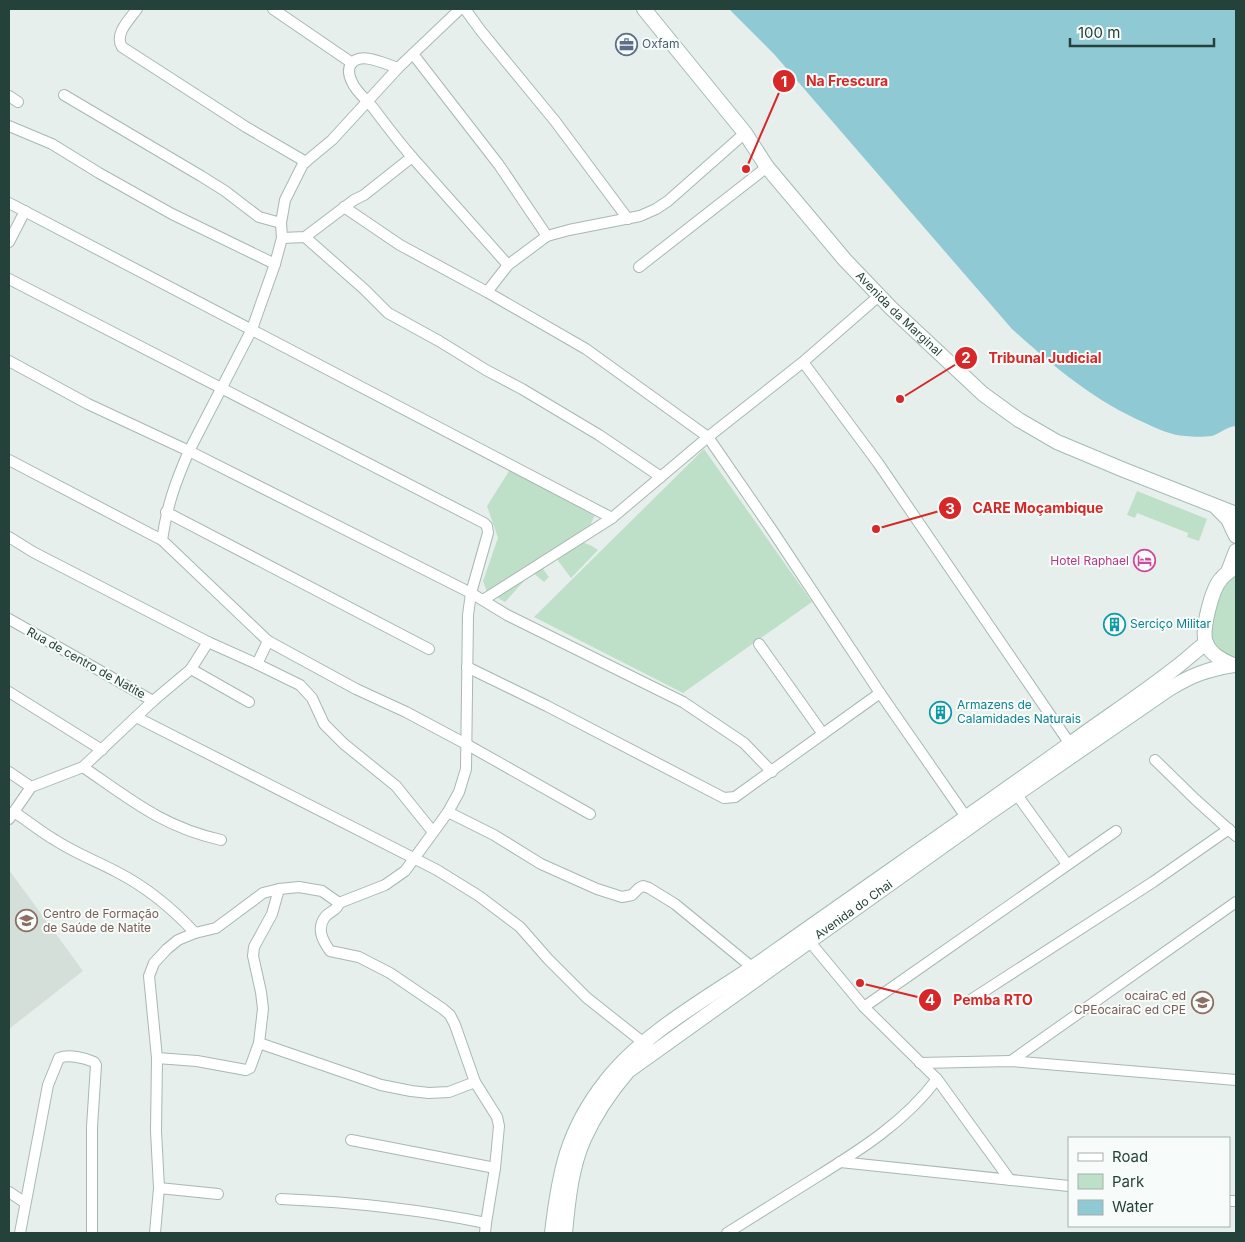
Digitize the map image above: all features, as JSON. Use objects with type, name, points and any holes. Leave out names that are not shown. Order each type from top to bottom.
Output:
[{"type":"main road","name":"Avenida da Marginal","points":[[644,9],[745,133],[767,167],[845,260],[891,308],[983,394],[1019,420],[1057,442],[1236,514]]},
{"type":"main road","points":[[1215,505],[1228,519],[1236,536]]},
{"type":"main road","points":[[1206,642],[1205,626],[1215,588],[1220,579],[1232,569],[1236,551]]},
{"type":"main road","name":"Avenida do Chai","points":[[565,1233],[572,1182],[583,1140],[616,1086],[648,1047],[753,968],[1177,667],[1206,642],[1214,656],[1235,666]]},
{"type":"main road","name":"Avenida do Chai","points":[[552,1233],[560,1181],[571,1137],[593,1098],[620,1064],[810,942],[1186,678],[1203,671],[1235,666]]},
{"type":"street","points":[[136,9],[119,36],[118,41],[122,47],[246,127],[306,162]]},
{"type":"street","points":[[272,9],[352,63]]},
{"type":"street","points":[[162,540],[166,512],[174,484],[252,329],[282,238],[281,223],[285,200],[303,164],[332,140],[398,68],[460,9]]},
{"type":"street","points":[[465,9],[555,121],[628,219]]},
{"type":"street","points":[[413,54],[485,145],[547,236]]},
{"type":"street","points":[[398,68],[365,58],[358,59],[352,63],[349,68],[349,75],[352,84],[368,101],[412,158],[508,265]]},
{"type":"street","points":[[64,95],[202,176],[259,216],[281,223]]},
{"type":"street","points":[[9,96],[18,102]]},
{"type":"street","points":[[9,126],[52,144],[172,214],[275,264]]},
{"type":"street","points":[[487,292],[508,265],[547,236],[628,219],[656,209],[668,201],[745,133]]},
{"type":"street","points":[[282,238],[305,237],[412,158]]},
{"type":"street","points":[[639,267],[767,167]]},
{"type":"street","points":[[9,203],[612,518]]},
{"type":"street","points":[[344,207],[400,245],[487,292],[586,350],[708,436],[880,693],[966,817]]},
{"type":"street","points":[[9,242],[26,211]]},
{"type":"street","points":[[305,237],[364,289],[388,314],[599,435],[661,476]]},
{"type":"street","points":[[9,279],[484,522],[487,526],[488,533],[471,593],[468,615],[466,769],[459,792],[448,812],[405,871],[385,884],[339,903],[337,908],[325,918],[321,933],[330,951],[359,957],[383,969],[450,1015],[456,1025],[475,1082],[496,1117],[499,1126],[486,1228],[441,1214],[388,1207],[281,1199]]},
{"type":"street","points":[[483,600],[612,518],[708,436],[803,362],[880,295]]},
{"type":"street","points":[[9,361],[88,404],[189,451],[471,593],[506,615],[684,702],[744,743],[772,772]]},
{"type":"street","points":[[803,362],[878,463],[1070,744]]},
{"type":"street","points":[[9,460],[162,540],[268,641],[356,689],[406,712],[466,744],[590,814]]},
{"type":"street","points":[[166,512],[429,649]]},
{"type":"street","points":[[9,537],[33,552],[208,642],[300,685],[306,690],[324,724],[344,744],[396,786],[433,832]]},
{"type":"street","name":"Rua de centro de Natite","points":[[9,619],[153,700],[83,767],[31,787]]},
{"type":"street","points":[[257,664],[268,641]]},
{"type":"street","points":[[153,700],[191,669],[208,642]]},
{"type":"street","points":[[760,644],[823,734]]},
{"type":"street","points":[[467,667],[547,706],[720,796],[735,797],[880,693]]},
{"type":"street","points":[[191,669],[249,702]]},
{"type":"street","points":[[9,692],[102,750]]},
{"type":"street","points":[[136,717],[414,858],[479,896],[520,927],[548,959],[587,998],[648,1047]]},
{"type":"street","points":[[969,1001],[1153,882],[1233,833],[1154,760]]},
{"type":"street","points":[[83,767],[138,806],[172,825],[221,840]]},
{"type":"street","points":[[9,772],[31,787],[11,815],[140,886],[177,914],[195,933]]},
{"type":"street","points":[[1017,795],[1067,864]]},
{"type":"street","points":[[448,812],[494,835],[541,864],[597,889],[622,897],[632,895],[643,886],[649,888],[675,904],[753,968]]},
{"type":"street","points":[[864,1007],[1116,831]]},
{"type":"street","points":[[155,1233],[158,1188],[156,1132],[157,1058],[149,976],[154,963],[167,948],[178,940],[195,933],[216,928],[263,893],[279,888],[299,887],[322,891],[339,903]]},
{"type":"street","points":[[157,1058],[197,1061],[246,1070],[253,1064],[259,1043],[262,1009],[261,992],[253,956],[254,947],[272,914],[279,888]]},
{"type":"street","points":[[1011,1061],[1236,902]]},
{"type":"street","points":[[810,942],[864,1007],[937,1079],[1010,1180]]},
{"type":"street","points":[[259,1043],[381,1085],[411,1091],[429,1093],[449,1092],[475,1082]]},
{"type":"street","points":[[20,1233],[24,1202],[48,1085],[59,1058],[63,1056],[94,1062],[96,1065],[92,1127],[92,1233]]},
{"type":"street","points":[[920,1063],[1011,1061],[1236,1080]]},
{"type":"street","points":[[727,1233],[840,1162],[899,1120],[922,1099],[937,1079]]},
{"type":"street","points":[[351,1140],[495,1168]]},
{"type":"street","points":[[840,1162],[1068,1186]]},
{"type":"street","points":[[158,1188],[218,1194]]},
{"type":"street","points":[[9,1192],[24,1202]]},
{"type":"shaded area","name":"Centro de Formação de Saúde de Natite","points":[[9,870],[83,971],[9,1029]]},
{"type":"green space","points":[[704,449],[812,602],[683,693],[534,617]]},
{"type":"green space","points":[[511,468],[536,478],[553,494],[586,507],[595,515],[582,542],[598,550],[571,578],[556,558],[543,569],[549,577],[544,582],[532,572],[505,602],[487,592],[483,581],[498,538],[487,506]]},
{"type":"green space","points":[[1137,491],[1207,519],[1199,541],[1187,537],[1188,533],[1137,513],[1135,518],[1127,515]]},
{"type":"green space","points":[[1236,573],[1236,663],[1209,642],[1219,588]]},
{"type":"water","points":[[729,9],[1236,9],[1236,426],[1212,436],[1199,437],[1170,433],[1145,423],[1108,404],[1075,382],[1043,356],[1012,329],[774,54]]},
{"type":"place","name":"Oxfam","points":[[626,44]]},
{"type":"place","name":"Na Frescura","points":[[746,169]]},
{"type":"place","name":"Tribunal Judicial","points":[[900,399]]},
{"type":"place","name":"CARE Moçambique","points":[[876,529]]},
{"type":"place","name":"Hotel Raphael","points":[[1145,561]]},
{"type":"place","name":"Serciço Militar","points":[[1114,624]]},
{"type":"place","name":"Armazens de Calamidades Naturais","points":[[941,712]]},
{"type":"place","name":"Centro de Formação de Saúde de Natite","points":[[27,921]]},
{"type":"place","name":"Pemba RTO","points":[[860,983]]},
{"type":"place","name":"ocairaC ed CPEocairaC ed CPE","points":[[1202,1003]]}]
